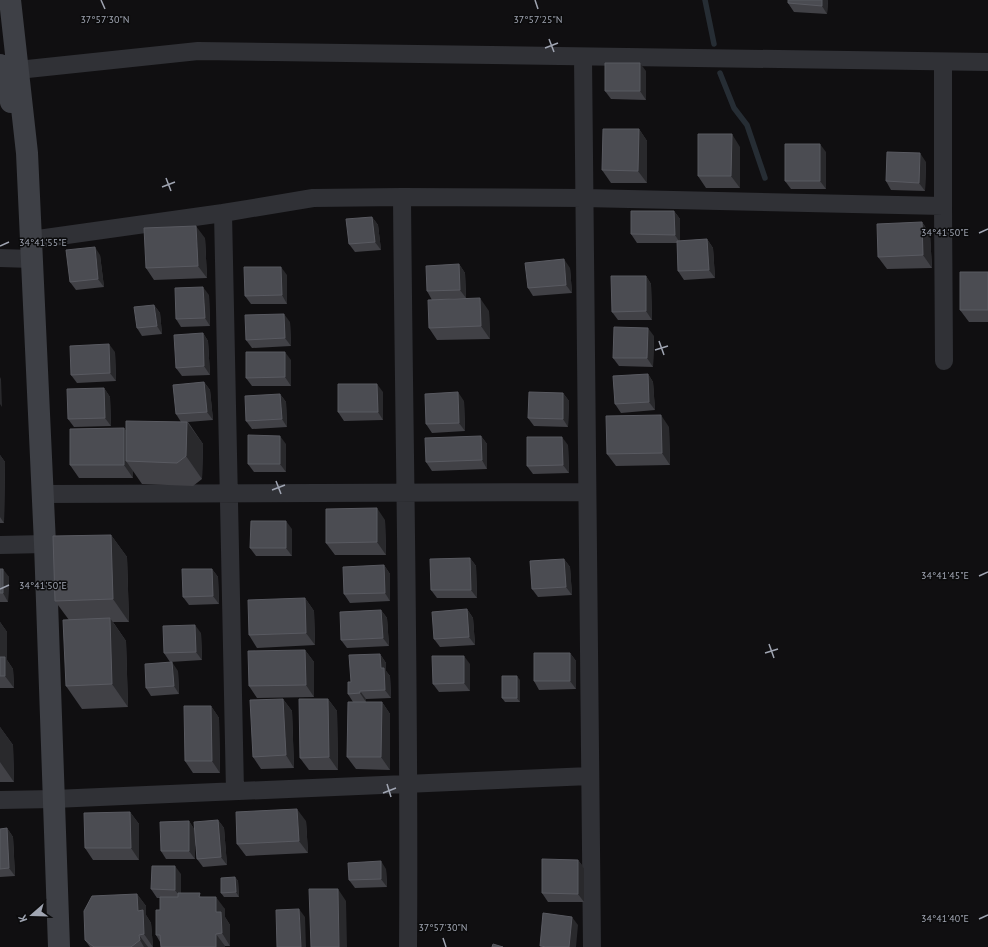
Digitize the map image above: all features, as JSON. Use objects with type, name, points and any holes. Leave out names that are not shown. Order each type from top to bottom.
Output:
[{"type":"street","points":[[10,0],[9,68],[27,153],[32,249],[45,544],[59,947]]},
{"type":"street","points":[[9,68],[198,51],[988,62]]},
{"type":"street","points":[[583,57],[592,947]]},
{"type":"street","points":[[942,62],[944,361]]},
{"type":"street","points":[[0,258],[32,249],[223,213],[313,198],[584,198],[943,206]]},
{"type":"street","points":[[402,198],[404,493],[410,784],[408,947]]},
{"type":"street","points":[[223,213],[235,791]]},
{"type":"street","points":[[43,494],[587,492]]},
{"type":"street","points":[[0,545],[45,544]]},
{"type":"street","points":[[0,800],[54,800],[590,776]]},
{"type":"building","points":[[788,0],[822,0],[822,6],[788,3]]},
{"type":"building","points":[[605,63],[640,63],[640,91],[605,91]]},
{"type":"building","points":[[603,129],[639,129],[638,171],[602,170]]},
{"type":"building","points":[[698,134],[732,134],[731,176],[698,176]]},
{"type":"building","points":[[785,144],[820,144],[820,181],[785,181]]},
{"type":"building","points":[[887,152],[920,153],[919,183],[886,181]]},
{"type":"building","points":[[631,211],[674,211],[675,235],[631,234]]},
{"type":"building","points":[[372,217],[375,242],[349,244],[346,219]]},
{"type":"building","points":[[922,222],[923,255],[878,257],[877,224]]},
{"type":"building","points":[[196,226],[198,266],[146,268],[144,228]]},
{"type":"building","points":[[707,239],[709,270],[678,271],[677,241]]},
{"type":"building","points":[[95,247],[98,279],[70,282],[66,250]]},
{"type":"building","points":[[564,259],[566,285],[528,288],[525,263]]},
{"type":"building","points":[[459,264],[460,290],[427,291],[426,266]]},
{"type":"building","points":[[244,267],[281,267],[282,295],[245,296]]},
{"type":"building","points":[[960,272],[988,272],[988,310],[960,310]]},
{"type":"building","points":[[611,276],[646,276],[646,311],[612,312]]},
{"type":"building","points":[[203,287],[205,318],[176,319],[175,288]]},
{"type":"building","points":[[480,298],[481,326],[429,328],[428,300]]},
{"type":"building","points":[[154,305],[157,326],[137,328],[134,307]]},
{"type":"building","points":[[284,314],[285,338],[246,340],[245,315]]},
{"type":"building","points":[[614,327],[648,328],[647,358],[613,358]]},
{"type":"building","points":[[203,333],[204,366],[176,368],[174,335]]},
{"type":"building","points":[[109,344],[110,373],[71,375],[70,346]]},
{"type":"building","points":[[246,352],[285,352],[285,377],[246,378]]},
{"type":"building","points":[[648,374],[649,402],[615,404],[613,376]]},
{"type":"building","points":[[204,382],[207,412],[176,414],[173,385]]},
{"type":"building","points":[[338,384],[377,384],[378,412],[338,412]]},
{"type":"building","points":[[104,388],[105,418],[68,419],[67,389]]},
{"type":"building","points":[[458,392],[459,423],[426,424],[425,394]]},
{"type":"building","points":[[529,392],[563,393],[563,419],[528,418]]},
{"type":"building","points":[[280,394],[282,419],[246,421],[245,396]]},
{"type":"building","points":[[661,415],[662,453],[607,454],[606,416]]},
{"type":"building","points":[[126,421],[187,422],[186,456],[177,463],[126,461]]},
{"type":"building","points":[[124,428],[124,465],[70,465],[70,429]]},
{"type":"building","points":[[248,435],[280,436],[280,464],[248,464]]},
{"type":"building","points":[[481,436],[482,460],[426,462],[425,438]]},
{"type":"building","points":[[527,437],[562,437],[563,465],[527,466]]},
{"type":"building","points":[[377,508],[377,542],[326,543],[326,509]]},
{"type":"building","points":[[251,521],[286,521],[286,548],[250,548]]},
{"type":"building","points":[[111,535],[113,599],[55,601],[53,536]]},
{"type":"building","points":[[470,558],[471,590],[431,590],[430,559]]},
{"type":"building","points":[[564,559],[566,587],[532,589],[530,561]]},
{"type":"building","points":[[384,565],[385,593],[344,594],[343,567]]},
{"type":"building","points":[[0,569],[3,569],[3,593],[0,593]]},
{"type":"building","points":[[182,569],[212,569],[213,596],[183,597]]},
{"type":"building","points":[[305,598],[306,633],[249,635],[248,600]]},
{"type":"building","points":[[467,609],[469,637],[434,639],[432,612]]},
{"type":"building","points":[[381,610],[383,638],[341,640],[340,612]]},
{"type":"building","points":[[110,618],[112,684],[66,686],[63,620]]},
{"type":"building","points":[[195,625],[196,652],[164,653],[163,626]]},
{"type":"building","points":[[305,650],[306,685],[249,686],[248,651]]},
{"type":"building","points":[[534,653],[570,653],[570,681],[534,681]]},
{"type":"building","points":[[380,654],[381,668],[384,668],[385,690],[360,691],[360,693],[348,694],[348,682],[351,682],[349,655]]},
{"type":"building","points":[[432,656],[464,656],[464,683],[433,684]]},
{"type":"building","points":[[0,657],[5,657],[5,676],[0,676]]},
{"type":"building","points":[[172,662],[174,686],[146,688],[145,664]]},
{"type":"building","points":[[502,676],[517,676],[517,698],[502,698]]},
{"type":"building","points":[[283,699],[286,755],[253,757],[250,700]]},
{"type":"building","points":[[299,699],[328,699],[329,757],[300,758]]},
{"type":"building","points":[[348,702],[382,702],[381,757],[347,757]]},
{"type":"building","points":[[184,706],[211,706],[212,761],[185,761]]},
{"type":"building","points":[[297,809],[299,841],[237,844],[236,812]]},
{"type":"building","points":[[130,812],[131,848],[85,848],[84,813]]},
{"type":"building","points":[[218,820],[221,857],[197,859],[194,822]]},
{"type":"building","points":[[189,821],[189,851],[161,851],[160,822]]},
{"type":"building","points":[[7,828],[9,868],[0,869],[0,829]]},
{"type":"building","points":[[542,859],[578,860],[578,894],[542,893]]},
{"type":"building","points":[[381,861],[381,879],[349,880],[348,863]]},
{"type":"building","points":[[152,866],[175,866],[175,890],[151,889]]},
{"type":"building","points":[[235,877],[236,892],[221,893],[221,878]]},
{"type":"building","points":[[309,889],[338,889],[339,947],[311,947]]},
{"type":"building","points":[[178,893],[200,893],[199,897],[216,897],[216,912],[221,912],[222,933],[216,934],[216,947],[161,947],[160,935],[156,935],[156,910],[160,910],[160,897],[178,897]]},
{"type":"building","points":[[137,894],[138,911],[143,910],[144,934],[139,935],[140,940],[131,947],[94,947],[85,940],[84,911],[92,896]]},
{"type":"building","points":[[299,909],[301,947],[277,947],[276,910]]},
{"type":"building","points":[[543,913],[572,917],[569,947],[540,946]]},
{"type":"building","points":[[493,944],[503,947],[492,947]]},
{"type":"waterway","points":[[705,0],[714,44]]},
{"type":"waterway","points":[[720,73],[734,108],[747,125],[765,178]]}]
